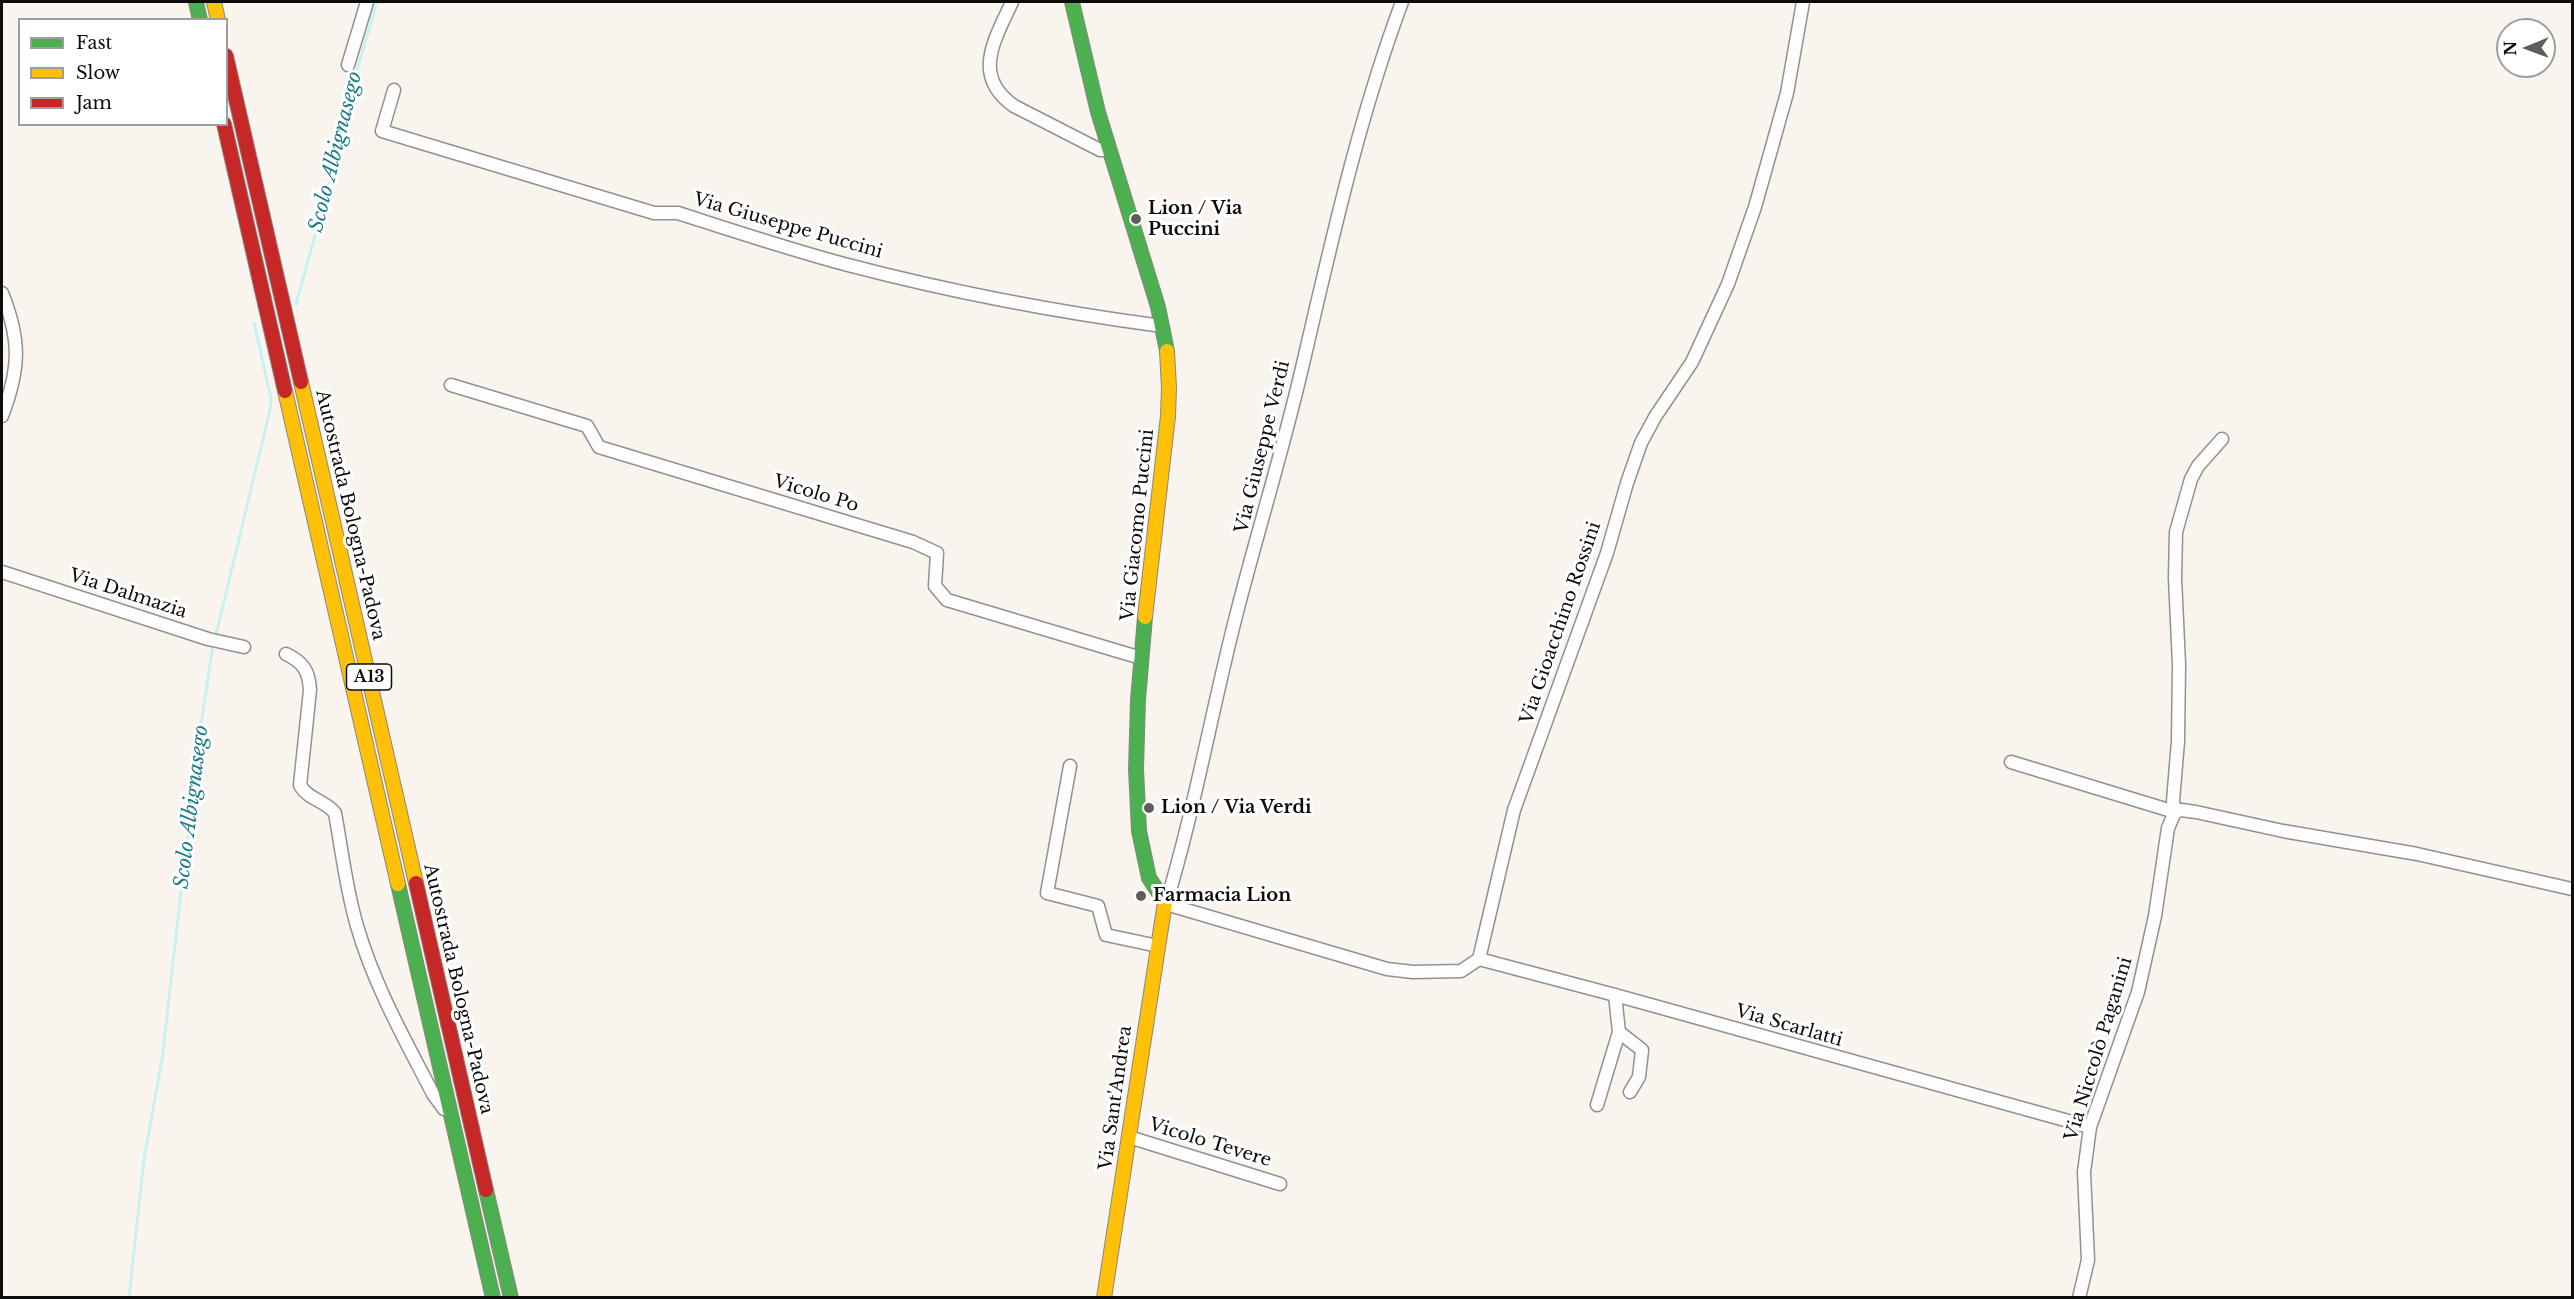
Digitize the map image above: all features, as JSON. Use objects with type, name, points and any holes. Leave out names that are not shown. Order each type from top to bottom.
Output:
[{"type":"main road","points":[[196,2],[200,18]]},
{"type":"main road","points":[[214,2],[218,18]]},
{"type":"main road","name":"Via Giacomo Puccini","points":[[1072,2],[1109,150],[1162,326],[1169,366],[1168,410],[1141,658],[1136,773],[1137,807],[1150,882],[1155,894],[1166,904]]},
{"type":"main road","name":"Autostrada Bologna-Padova","points":[[228,65],[511,1298]]},
{"type":"main road","name":"Autostrada Bologna-Padova","points":[[224,126],[493,1298]]},
{"type":"main road","name":"Via Sant'Andrea","points":[[1104,1298],[1142,1039],[1166,904]]},
{"type":"street","points":[[348,65],[367,2]]},
{"type":"street","points":[[1012,2],[988,63],[995,89],[1002,98],[1014,106],[1100,150],[1109,150]]},
{"type":"street","name":"Via Giuseppe Verdi","points":[[1166,904],[1203,764],[1237,611],[1279,466],[1329,248],[1365,114],[1402,2]]},
{"type":"street","name":"Via Gioacchino Rossini","points":[[1479,959],[1514,810],[1607,553],[1626,483],[1641,443],[1655,417],[1692,362],[1724,294],[1755,207],[1787,93],[1803,2]]},
{"type":"street","name":"Via Giuseppe Puccini","points":[[394,90],[382,131],[654,213],[678,213],[848,265],[1058,310],[1162,326]]},
{"type":"street","points":[[2,293],[13,330],[16,364],[12,387],[2,416]]},
{"type":"street","name":"Vicolo Po","points":[[451,385],[587,426],[599,447],[913,542],[937,553],[935,586],[947,600],[1141,658]]},
{"type":"street","name":"Via Niccolò Paganini","points":[[2079,1298],[2088,1260],[2084,1172],[2090,1127],[2138,992],[2155,916],[2168,828],[2175,812],[2173,801],[2178,741],[2179,674],[2175,578],[2176,532],[2191,479],[2198,466],[2222,439]]},
{"type":"street","name":"Via Dalmazia","points":[[2,572],[208,639],[244,646]]},
{"type":"street","points":[[286,654],[304,666],[309,677],[310,690],[300,785],[303,790],[329,806],[334,813],[357,927],[377,981],[433,1094],[453,1123]]},
{"type":"street","points":[[2011,762],[2175,812],[2189,810],[2283,831],[2417,854],[2572,889]]},
{"type":"street","points":[[1070,766],[1047,893],[1098,906],[1106,934],[1158,946]]},
{"type":"street","points":[[1166,904],[1387,969],[1413,972],[1461,971],[1479,959]]},
{"type":"street","name":"Via Scarlatti","points":[[1479,959],[2090,1127]]},
{"type":"street","points":[[1598,1105],[1618,1032],[1615,995]]},
{"type":"street","points":[[1618,1032],[1642,1050],[1639,1077],[1630,1092]]},
{"type":"street","name":"Vicolo Tevere","points":[[1129,1137],[1280,1184]]},
{"type":"waterway","name":"Scolo Albignasego","points":[[296,304],[340,146],[351,90],[377,2]]},
{"type":"waterway","name":"Scolo Albignasego","points":[[215,639],[270,410],[271,398],[254,323]]},
{"type":"waterway","name":"Scolo Albignasego","points":[[129,1298],[144,1159],[162,1060],[196,759],[213,645]]},
{"type":"traffic: fast","points":[[196,2],[200,18]]},
{"type":"traffic: fast","points":[[1072,2],[1098,112],[1158,307],[1167,351]]},
{"type":"traffic: fast","points":[[1145,617],[1138,700],[1136,769],[1139,831],[1149,878],[1165,902]]},
{"type":"traffic: fast","points":[[398,884],[493,1298]]},
{"type":"traffic: fast","points":[[486,1190],[511,1298]]},
{"type":"traffic: slow","points":[[214,2],[218,18]]},
{"type":"traffic: slow","points":[[1145,617],[1168,416],[1167,351]]},
{"type":"traffic: slow","points":[[301,382],[416,883]]},
{"type":"traffic: slow","points":[[285,391],[398,884]]},
{"type":"traffic: slow","points":[[1104,1298],[1165,902]]},
{"type":"traffic: jam","points":[[228,65],[301,382]]},
{"type":"traffic: jam","points":[[224,126],[285,391]]},
{"type":"traffic: jam","points":[[416,883],[486,1190]]},
{"type":"place","name":"Lion / Via Puccini","points":[[1136,219]]},
{"type":"place","name":"Lion / Via Verdi","points":[[1149,808]]},
{"type":"place","name":"Farmacia Lion","points":[[1141,896]]}]
